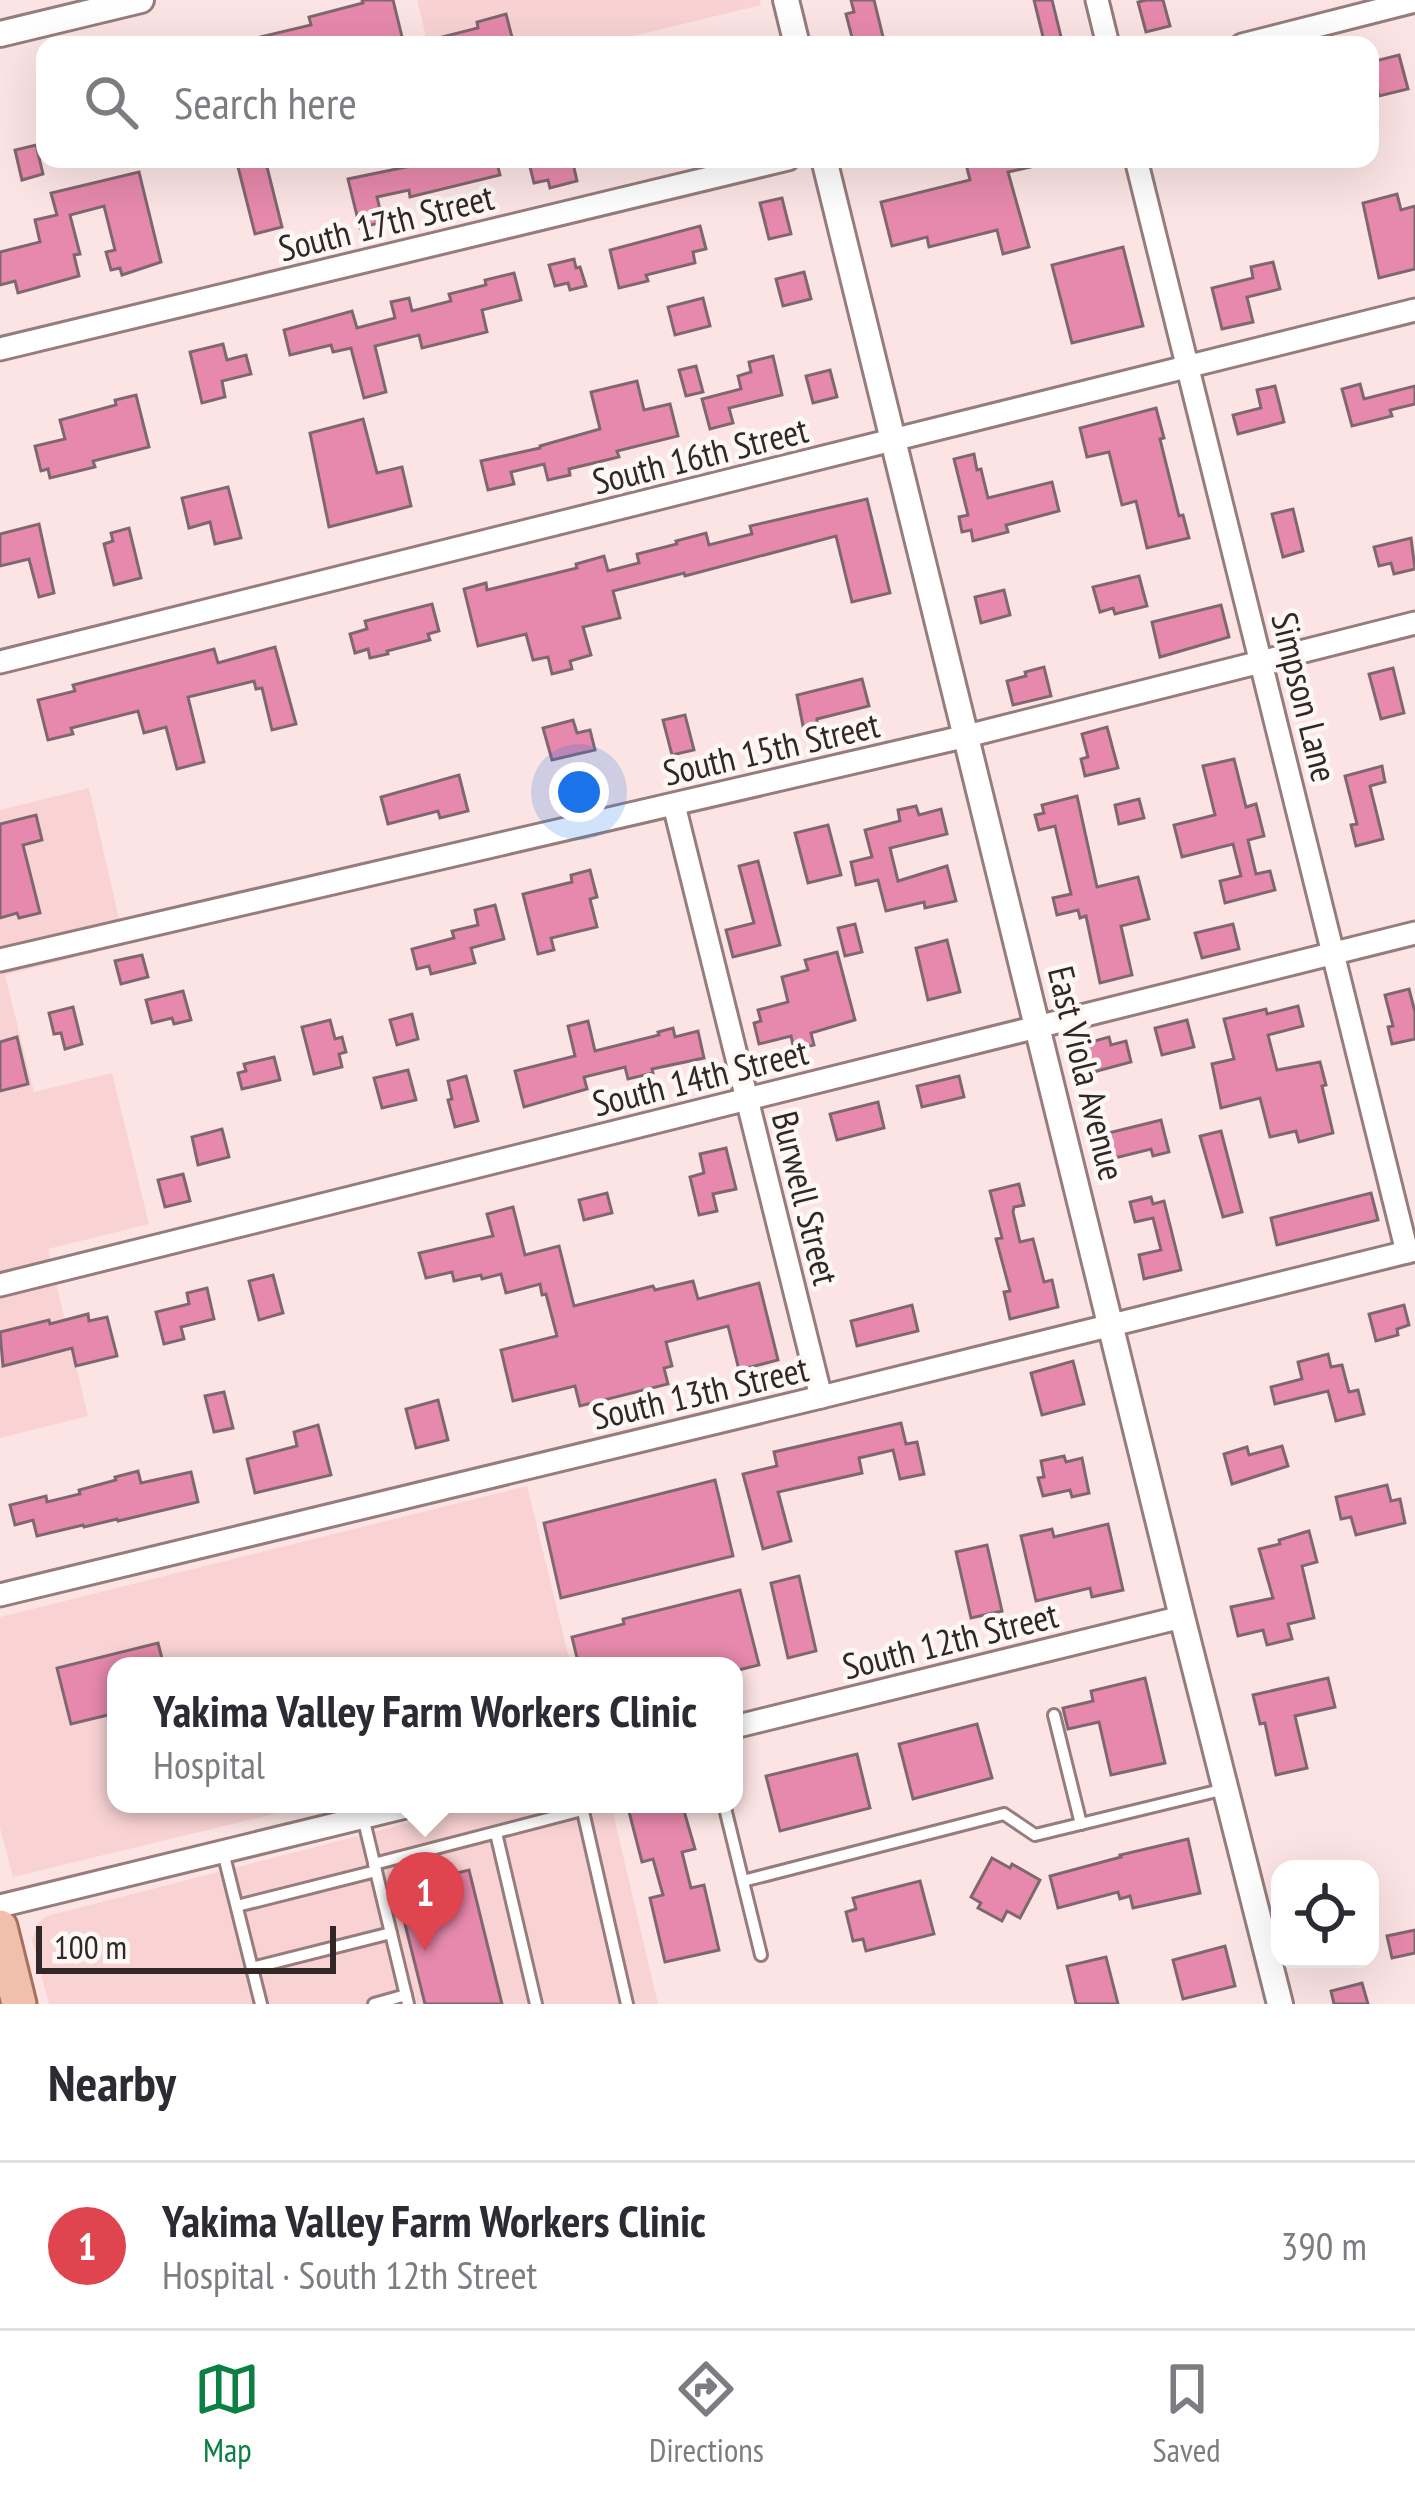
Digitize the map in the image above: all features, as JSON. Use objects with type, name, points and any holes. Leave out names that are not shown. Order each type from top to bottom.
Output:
[{"type":"main road","points":[[0,1927],[19,2004]]},
{"type":"street","points":[[0,34],[142,0]]},
{"type":"street","points":[[786,0],[794,36]]},
{"type":"street","points":[[1097,0],[1106,36]]},
{"type":"street","points":[[1277,36],[1415,1]]},
{"type":"street","name":"South 17th Street","points":[[0,349],[751,168]]},
{"type":"street","name":"East Viola Avenue","points":[[826,168],[1280,2004]]},
{"type":"street","name":"Simpson Lane","points":[[1138,168],[1411,1251]]},
{"type":"street","name":"South 16th Street","points":[[0,662],[1415,310]]},
{"type":"street","name":"South 15th Street","points":[[0,960],[967,736],[1415,623]]},
{"type":"street","name":"Burwell Street","points":[[674,805],[821,1397]]},
{"type":"street","name":"South 14th Street","points":[[0,1285],[1415,933]]},
{"type":"street","name":"South 13th Street","points":[[0,1595],[1411,1251]]},
{"type":"street","name":"South 12th Street","points":[[743,1725],[1182,1617]]},
{"type":"street","points":[[0,1906],[380,1813]]},
{"type":"lane","points":[[1054,1715],[1082,1824]]},
{"type":"lane","points":[[743,1880],[1004,1814],[1035,1835],[1225,1789]]},
{"type":"lane","points":[[237,1906],[562,1813]]},
{"type":"lane","points":[[583,1813],[627,2004]]},
{"type":"lane","points":[[726,1813],[760,1955]]},
{"type":"lane","points":[[363,1817],[407,2000],[374,2004]]},
{"type":"lane","points":[[496,1833],[536,2004]]},
{"type":"lane","points":[[223,1852],[261,2004]]},
{"type":"lane","points":[[252,1968],[391,1933]]},
{"type":"shaded area","points":[[417,0],[760,0],[761,5],[634,36],[426,36]]},
{"type":"shaded area","points":[[89,788],[125,945],[5,975],[34,1092],[112,1073],[149,1224],[48,1249],[88,1416],[0,1438],[0,810]]},
{"type":"shaded area","points":[[527,1486],[569,1657],[107,1657],[107,1813],[278,1813],[13,1877],[0,1828],[0,1617]]},
{"type":"shaded area","points":[[447,1813],[613,1813],[658,2004],[49,2004],[32,1940],[38,1923],[47,1916]]},
{"type":"building","points":[[393,0],[402,36],[265,36],[311,25],[309,17]]},
{"type":"building","points":[[851,0],[874,0],[883,36],[852,36],[846,14],[854,12]]},
{"type":"building","points":[[1034,0],[1052,0],[1061,36],[1043,36]]},
{"type":"building","points":[[1163,0],[1170,26],[1146,32],[1138,2]]},
{"type":"building","points":[[506,14],[512,36],[446,36],[478,28],[477,22]]},
{"type":"building","points":[[1399,55],[1408,89],[1379,96],[1379,60]]},
{"type":"building","points":[[36,145],[36,168],[42,168],[43,174],[22,180],[15,150]]},
{"type":"building","points":[[238,168],[267,168],[282,227],[255,234]]},
{"type":"building","points":[[402,168],[498,168],[500,175],[410,197],[409,190],[377,197],[383,222],[360,228],[348,179]]},
{"type":"building","points":[[530,168],[574,168],[577,181],[550,188],[548,180],[534,183]]},
{"type":"building","points":[[967,168],[1026,168],[1008,172],[1029,247],[1003,254],[997,230],[929,247],[927,237],[892,246],[881,202],[970,180]]},
{"type":"building","points":[[139,172],[161,262],[122,275],[120,268],[111,270],[106,252],[115,250],[104,206],[70,215],[80,254],[74,255],[79,276],[18,293],[15,281],[0,285],[0,252],[40,242],[35,220],[57,215],[51,193]]},
{"type":"building","points":[[1397,194],[1401,210],[1415,206],[1415,269],[1379,278],[1363,203]]},
{"type":"building","points":[[782,198],[791,234],[769,239],[760,203]]},
{"type":"building","points":[[700,226],[706,249],[693,252],[695,263],[646,275],[648,281],[619,288],[610,250]]},
{"type":"building","points":[[1123,247],[1143,326],[1072,343],[1052,265]]},
{"type":"building","points":[[574,259],[586,286],[570,290],[568,283],[555,286],[549,265]]},
{"type":"building","points":[[1273,262],[1280,289],[1247,297],[1253,322],[1222,329],[1212,288],[1253,278],[1251,267]]},
{"type":"building","points":[[804,272],[811,299],[783,306],[776,279]]},
{"type":"building","points":[[514,273],[521,300],[482,310],[487,332],[422,348],[419,335],[375,346],[386,392],[364,398],[351,348],[333,352],[331,345],[290,355],[284,330],[352,311],[357,328],[395,318],[391,302],[409,298],[412,311],[451,301],[449,294]]},
{"type":"building","points":[[703,298],[710,326],[675,335],[668,307]]},
{"type":"building","points":[[223,344],[227,360],[246,355],[251,374],[222,381],[225,397],[202,403],[190,352]]},
{"type":"building","points":[[773,356],[782,395],[729,408],[733,423],[710,429],[702,399],[741,389],[738,376],[751,372],[749,362]]},
{"type":"building","points":[[696,366],[703,392],[686,396],[679,370]]},
{"type":"building","points":[[830,370],[837,397],[813,403],[806,376]]},
{"type":"building","points":[[637,381],[644,410],[670,404],[678,436],[617,451],[619,457],[569,469],[570,475],[548,480],[544,464],[511,472],[514,484],[488,490],[481,461],[600,429],[591,392]]},
{"type":"building","points":[[1360,384],[1364,399],[1415,386],[1415,404],[1390,410],[1392,416],[1352,426],[1342,389]]},
{"type":"building","points":[[1275,386],[1284,422],[1238,434],[1233,415],[1261,408],[1257,390]]},
{"type":"building","points":[[136,395],[149,447],[50,478],[48,469],[41,471],[35,446],[65,439],[60,420]]},
{"type":"building","points":[[1156,408],[1179,516],[1183,515],[1189,538],[1147,548],[1136,501],[1122,505],[1109,452],[1087,457],[1080,428]]},
{"type":"building","points":[[363,419],[377,473],[402,467],[411,506],[329,527],[310,433]]},
{"type":"building","points":[[974,454],[988,498],[1052,482],[1059,511],[1006,525],[1008,532],[973,541],[971,530],[962,532],[959,517],[968,515],[954,459]]},
{"type":"building","points":[[228,487],[241,538],[215,544],[210,522],[189,528],[182,498]]},
{"type":"building","points":[[867,499],[890,593],[852,602],[836,536],[613,591],[620,618],[583,627],[591,655],[570,661],[572,669],[552,674],[548,657],[533,660],[526,634],[478,646],[464,589],[486,583],[487,590],[577,568],[576,564],[604,556],[608,571],[639,563],[637,554],[676,541],[706,533],[709,545],[752,534],[750,526]]},
{"type":"building","points":[[1293,509],[1303,551],[1283,557],[1272,514]]},
{"type":"building","points":[[39,524],[54,593],[39,597],[29,559],[0,566],[0,534]]},
{"type":"building","points":[[129,528],[141,578],[114,585],[104,544],[113,541],[111,533]]},
{"type":"building","points":[[1411,538],[1415,569],[1394,574],[1391,563],[1379,566],[1374,547]]},
{"type":"building","points":[[1139,576],[1147,606],[1115,614],[1113,608],[1100,612],[1093,587]]},
{"type":"building","points":[[1004,590],[1010,615],[981,623],[975,597]]},
{"type":"building","points":[[432,604],[439,631],[428,634],[430,640],[370,658],[368,649],[355,653],[350,634],[367,629],[365,621]]},
{"type":"building","points":[[1221,605],[1229,637],[1160,657],[1152,622]]},
{"type":"building","points":[[275,647],[296,724],[272,730],[262,688],[256,689],[254,681],[188,697],[204,762],[177,769],[166,727],[144,733],[138,711],[71,728],[73,734],[48,740],[38,700],[75,691],[73,685],[214,649],[218,663]]},
{"type":"building","points":[[1044,667],[1051,696],[1013,705],[1007,681]]},
{"type":"building","points":[[1393,668],[1404,713],[1381,719],[1369,674]]},
{"type":"building","points":[[862,679],[869,706],[803,726],[797,695]]},
{"type":"building","points":[[685,715],[694,750],[672,755],[663,720]]},
{"type":"building","points":[[573,720],[577,733],[590,730],[595,750],[552,760],[543,728]]},
{"type":"building","points":[[1107,727],[1118,768],[1085,776],[1081,759],[1088,757],[1082,734]]},
{"type":"building","points":[[1234,759],[1246,807],[1256,804],[1264,836],[1248,840],[1256,874],[1270,871],[1275,890],[1225,903],[1220,881],[1241,876],[1233,844],[1182,857],[1174,825],[1215,815],[1203,766]]},
{"type":"building","points":[[1382,766],[1385,782],[1370,786],[1383,839],[1356,846],[1351,825],[1357,824],[1345,776]]},
{"type":"building","points":[[459,775],[468,811],[440,818],[438,811],[388,824],[381,797]]},
{"type":"building","points":[[1077,796],[1097,887],[1138,877],[1149,919],[1121,926],[1132,975],[1100,983],[1086,916],[1080,918],[1078,910],[1057,915],[1053,898],[1071,894],[1055,826],[1039,830],[1035,815],[1044,813],[1042,805]]},
{"type":"building","points":[[1139,799],[1144,818],[1119,824],[1115,805]]},
{"type":"building","points":[[916,806],[919,815],[941,809],[947,834],[890,848],[898,881],[947,866],[956,901],[886,911],[878,880],[856,885],[851,862],[872,857],[865,830],[900,821],[898,810]]},
{"type":"building","points":[[36,815],[42,840],[23,845],[40,913],[0,918],[0,824]]},
{"type":"building","points":[[828,825],[841,875],[808,883],[795,833]]},
{"type":"building","points":[[758,861],[780,945],[733,957],[726,930],[754,923],[739,866]]},
{"type":"building","points":[[590,870],[597,897],[590,899],[597,927],[551,938],[554,950],[538,954],[523,894],[572,882],[571,875]]},
{"type":"building","points":[[495,905],[504,939],[471,948],[475,963],[431,974],[429,966],[417,969],[412,949],[454,938],[452,931],[478,925],[475,910]]},
{"type":"building","points":[[855,924],[862,952],[845,956],[838,928]]},
{"type":"building","points":[[1233,924],[1239,949],[1202,958],[1195,933]]},
{"type":"building","points":[[947,940],[960,992],[928,1000],[916,948]]},
{"type":"building","points":[[837,952],[855,1020],[811,1033],[814,1045],[794,1050],[791,1036],[759,1044],[754,1023],[761,1021],[758,1010],[788,1002],[782,977],[808,970],[805,960]]},
{"type":"building","points":[[142,955],[148,977],[121,984],[115,961]]},
{"type":"building","points":[[1409,989],[1415,1039],[1392,1044],[1385,995]]},
{"type":"building","points":[[183,991],[191,1020],[152,1023],[146,1000]]},
{"type":"building","points":[[1298,1006],[1303,1026],[1268,1035],[1277,1070],[1320,1062],[1333,1133],[1299,1142],[1296,1131],[1270,1137],[1260,1098],[1221,1108],[1212,1064],[1234,1059],[1224,1019]]},
{"type":"building","points":[[73,1007],[82,1044],[65,1049],[61,1033],[54,1034],[49,1013]]},
{"type":"building","points":[[412,1014],[418,1039],[397,1045],[390,1020]]},
{"type":"building","points":[[330,1020],[335,1039],[342,1037],[346,1052],[339,1054],[342,1067],[314,1074],[302,1027]]},
{"type":"building","points":[[1187,1020],[1194,1047],[1162,1055],[1155,1028]]},
{"type":"building","points":[[588,1021],[595,1051],[673,1028],[675,1037],[698,1031],[704,1058],[628,1079],[625,1067],[584,1077],[587,1089],[524,1107],[515,1071],[575,1056],[568,1026]]},
{"type":"building","points":[[17,1037],[28,1084],[0,1091],[0,1042]]},
{"type":"building","points":[[1109,1037],[1111,1045],[1126,1041],[1131,1062],[1094,1072],[1087,1043]]},
{"type":"building","points":[[274,1057],[280,1080],[242,1089],[238,1073],[246,1071],[244,1064]]},
{"type":"building","points":[[408,1070],[416,1100],[382,1108],[374,1078]]},
{"type":"building","points":[[466,1076],[478,1121],[455,1127],[448,1081]]},
{"type":"building","points":[[959,1076],[964,1097],[922,1107],[917,1086]]},
{"type":"building","points":[[878,1102],[884,1128],[837,1140],[830,1114]]},
{"type":"building","points":[[1161,1120],[1169,1152],[1153,1156],[1151,1149],[1111,1159],[1104,1134]]},
{"type":"building","points":[[222,1129],[229,1157],[198,1165],[192,1137]]},
{"type":"building","points":[[1221,1131],[1242,1212],[1223,1217],[1200,1136]]},
{"type":"building","points":[[726,1148],[736,1189],[713,1194],[717,1211],[699,1215],[690,1177],[704,1173],[700,1154]]},
{"type":"building","points":[[183,1174],[190,1201],[165,1207],[158,1180]]},
{"type":"building","points":[[1019,1184],[1024,1205],[1014,1207],[1013,1212],[1020,1242],[1033,1239],[1044,1282],[1052,1280],[1058,1307],[1010,1319],[1004,1292],[1010,1291],[996,1239],[1002,1238],[990,1191]]},
{"type":"building","points":[[607,1193],[612,1213],[584,1220],[579,1200]]},
{"type":"building","points":[[1371,1193],[1378,1220],[1277,1245],[1271,1218]]},
{"type":"building","points":[[1151,1197],[1153,1204],[1164,1201],[1181,1270],[1144,1279],[1139,1255],[1161,1250],[1153,1218],[1135,1222],[1130,1202]]},
{"type":"building","points":[[513,1207],[525,1255],[559,1246],[574,1306],[693,1281],[698,1299],[759,1283],[778,1360],[739,1370],[728,1326],[666,1342],[672,1366],[664,1368],[668,1384],[580,1406],[575,1386],[513,1401],[501,1350],[557,1336],[540,1284],[506,1293],[501,1274],[454,1281],[452,1272],[426,1278],[419,1253],[493,1236],[487,1214]]},
{"type":"building","points":[[273,1275],[283,1313],[259,1320],[249,1281]]},
{"type":"building","points":[[207,1288],[214,1319],[181,1327],[184,1339],[164,1344],[156,1312],[189,1304],[187,1293]]},
{"type":"building","points":[[912,1305],[918,1331],[857,1346],[851,1321]]},
{"type":"building","points":[[1404,1305],[1409,1325],[1397,1329],[1398,1335],[1376,1341],[1369,1314]]},
{"type":"building","points":[[88,1314],[89,1321],[107,1317],[117,1356],[76,1366],[72,1348],[3,1366],[0,1332]]},
{"type":"building","points":[[1328,1354],[1331,1367],[1342,1365],[1349,1392],[1358,1390],[1364,1414],[1336,1421],[1328,1391],[1275,1404],[1271,1387],[1302,1379],[1298,1362]]},
{"type":"building","points":[[1073,1361],[1084,1404],[1042,1415],[1031,1373]]},
{"type":"building","points":[[224,1392],[233,1428],[214,1432],[205,1396]]},
{"type":"building","points":[[438,1400],[448,1440],[416,1448],[406,1409]]},
{"type":"building","points":[[901,1423],[906,1444],[917,1442],[924,1474],[900,1479],[893,1450],[859,1458],[862,1473],[778,1492],[791,1541],[763,1549],[743,1474],[777,1466],[774,1452]]},
{"type":"building","points":[[318,1425],[331,1475],[255,1493],[247,1459],[297,1446],[294,1432]]},
{"type":"building","points":[[1282,1446],[1288,1466],[1232,1484],[1224,1454],[1247,1447],[1249,1455]]},
{"type":"building","points":[[1064,1456],[1066,1462],[1082,1458],[1089,1493],[1072,1497],[1070,1490],[1043,1496],[1038,1478],[1044,1477],[1041,1461]]},
{"type":"building","points":[[138,1471],[141,1483],[191,1472],[198,1502],[37,1536],[33,1520],[15,1525],[10,1505],[80,1494],[79,1490]]},
{"type":"building","points":[[715,1480],[733,1556],[561,1598],[544,1523]]},
{"type":"building","points":[[1387,1485],[1391,1501],[1400,1499],[1405,1523],[1356,1535],[1351,1517],[1341,1519],[1336,1497]]},
{"type":"building","points":[[1108,1524],[1123,1590],[1092,1597],[1090,1588],[1036,1601],[1021,1536],[1052,1529],[1054,1537]]},
{"type":"building","points":[[1309,1531],[1317,1562],[1302,1566],[1314,1618],[1288,1624],[1292,1639],[1267,1645],[1263,1630],[1238,1636],[1231,1607],[1273,1598],[1259,1549]]},
{"type":"building","points":[[987,1545],[1002,1611],[971,1618],[956,1552]]},
{"type":"building","points":[[799,1576],[816,1651],[788,1658],[771,1583]]},
{"type":"building","points":[[740,1590],[759,1665],[743,1669],[743,1657],[577,1657],[572,1637],[624,1624],[623,1619]]},
{"type":"building","points":[[158,1643],[162,1657],[107,1657],[107,1715],[71,1724],[57,1668]]},
{"type":"building","points":[[1145,1678],[1165,1763],[1111,1775],[1099,1722],[1068,1729],[1063,1708],[1093,1701],[1091,1691]]},
{"type":"building","points":[[1328,1678],[1335,1707],[1295,1716],[1307,1768],[1276,1775],[1265,1723],[1260,1724],[1253,1695]]},
{"type":"building","points":[[977,1724],[992,1778],[913,1799],[899,1744]]},
{"type":"building","points":[[857,1754],[870,1808],[780,1831],[766,1776]]},
{"type":"building","points":[[629,1813],[685,1813],[695,1849],[682,1852],[691,1888],[704,1885],[719,1950],[665,1962],[650,1898],[663,1895],[653,1859],[642,1862]]},
{"type":"building","points":[[1188,1839],[1200,1893],[1133,1908],[1130,1896],[1120,1899],[1118,1892],[1058,1908],[1050,1876]]},
{"type":"building","points":[[992,1858],[1040,1880],[1020,1918],[1007,1911],[1002,1921],[978,1908],[981,1903],[971,1897]]},
{"type":"building","points":[[469,1870],[502,2004],[425,2004],[396,1888]]},
{"type":"building","points":[[920,1881],[934,1934],[866,1951],[863,1939],[853,1941],[846,1912],[856,1909],[853,1898]]},
{"type":"building","points":[[1415,1930],[1415,1953],[1392,1958],[1387,1936]]},
{"type":"building","points":[[1225,1946],[1235,1986],[1183,1999],[1173,1960]]},
{"type":"building","points":[[1106,1957],[1118,2004],[1076,2004],[1067,1966]]},
{"type":"building","points":[[1362,1983],[1368,2004],[1334,2004],[1331,1991]]},
{"type":"place","name":"Yakima Valley Farm Workers Clinic","points":[[425,1951]]}]
